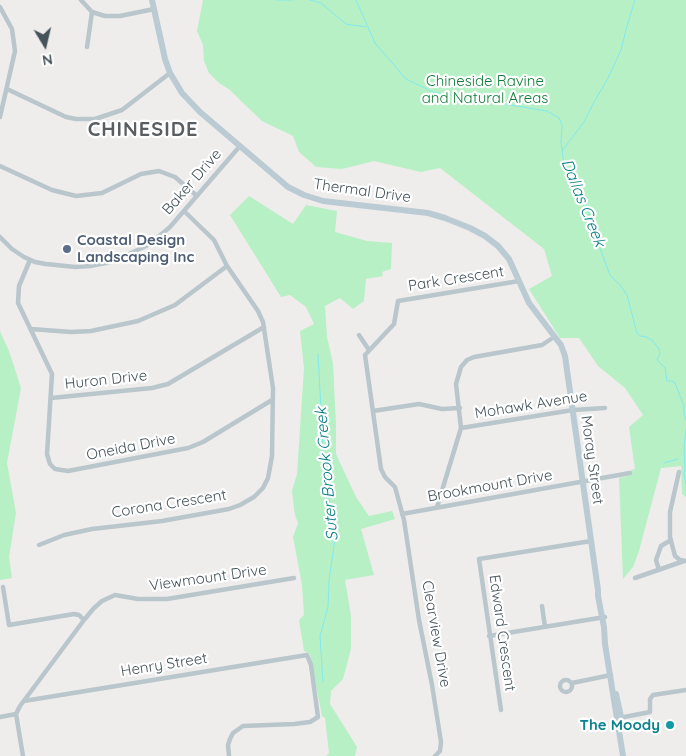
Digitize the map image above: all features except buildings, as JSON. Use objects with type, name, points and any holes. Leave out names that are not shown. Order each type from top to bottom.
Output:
[{"type":"street","points":[[80,0],[92,12],[113,16],[154,9]]},
{"type":"street","name":"Thermal Drive","points":[[152,0],[163,53],[170,73],[182,93],[195,107],[288,187],[310,198],[323,201],[428,213],[453,221],[485,236],[503,251],[512,264],[533,310],[554,338]]},
{"type":"street","points":[[0,7],[12,29],[15,42],[15,56],[0,117]]},
{"type":"street","points":[[87,47],[92,12]]},
{"type":"street","points":[[7,89],[66,117],[96,119],[122,110],[170,73]]},
{"type":"street","name":"Baker Drive","points":[[0,236],[12,249],[30,260],[46,264],[75,267],[110,262],[150,244],[163,233],[184,212],[240,146]]},
{"type":"street","points":[[0,166],[52,190],[76,196],[102,192],[141,174],[159,171],[175,177],[197,196]]},
{"type":"street","name":"Corona Crescent","points":[[39,545],[64,535],[92,529],[228,509],[247,502],[263,488],[271,468],[273,379],[264,327],[258,311],[227,266],[214,240],[184,212]]},
{"type":"street","name":"Huron Drive","points":[[30,260],[19,286],[18,303],[52,374],[51,398],[152,388],[168,384],[264,327]]},
{"type":"street","points":[[31,329],[81,332],[100,330],[138,321],[175,305],[227,266]]},
{"type":"street","name":"Park Crescent","points":[[369,350],[394,324],[398,301],[519,280]]},
{"type":"street","points":[[359,335],[369,350],[365,360],[381,469],[384,477],[395,487],[402,514]]},
{"type":"street","points":[[437,507],[461,428],[456,384],[459,370],[467,360],[542,345],[554,338]]},
{"type":"street","name":"Moray Street","points":[[554,338],[562,347],[565,356],[598,598],[604,617],[604,639],[623,756]]},
{"type":"street","name":"Oneida Drive","points":[[51,398],[48,457],[52,467],[62,471],[164,454],[188,448],[203,442],[272,400]]},
{"type":"street","points":[[373,411],[419,404],[442,409],[460,408]]},
{"type":"street","name":"Mohawk Avenue","points":[[461,428],[573,410],[605,408]]},
{"type":"street","points":[[679,472],[670,512],[671,540],[675,556],[685,561]]},
{"type":"street","name":"Brookmount Drive","points":[[402,514],[630,474]]},
{"type":"street","name":"Clearview Drive","points":[[402,514],[441,742],[440,752],[435,756]]},
{"type":"street","points":[[659,570],[656,560],[661,546],[671,540]]},
{"type":"street","name":"Edward Crescent","points":[[501,710],[478,559],[591,541]]},
{"type":"street","points":[[636,578],[685,561]]},
{"type":"street","name":"Viewmount Drive","points":[[16,714],[84,620],[102,601],[116,595],[138,599],[167,599],[294,578]]},
{"type":"street","points":[[3,587],[9,624],[74,614],[79,615],[84,620]]},
{"type":"street","points":[[542,606],[545,627]]},
{"type":"street","points":[[490,636],[604,617]]},
{"type":"street","name":"Henry Street","points":[[24,701],[307,655],[311,665],[318,717],[310,722],[294,724],[243,726],[233,733],[230,739],[228,745],[229,756]]},
{"type":"street","points":[[572,684],[611,675]]},
{"type":"street","points":[[618,718],[650,712],[650,700],[653,696],[686,690]]},
{"type":"street","points":[[0,717],[16,714],[23,756]]},
{"type":"green space","name":"Chineside Ravine and Natural Areas","points":[[203,0],[686,0],[686,497],[682,494],[681,466],[661,468],[639,551],[633,567],[623,579],[619,478],[631,475],[631,470],[635,469],[629,427],[643,415],[625,388],[598,366],[579,338],[560,338],[529,289],[552,276],[544,249],[440,168],[421,172],[374,161],[342,169],[316,167],[299,152],[293,136],[262,121],[209,73],[204,61],[203,45],[197,31]]},
{"type":"green space","points":[[249,196],[293,224],[306,205],[337,211],[335,232],[367,241],[392,243],[391,269],[382,272],[383,276],[366,279],[364,301],[353,309],[340,298],[325,306],[327,337],[333,363],[336,454],[356,497],[369,516],[392,511],[395,519],[361,529],[374,575],[345,580],[351,616],[351,649],[343,679],[331,691],[330,704],[357,747],[355,756],[326,756],[329,753],[325,718],[322,716],[310,654],[304,651],[299,620],[304,615],[302,585],[293,537],[298,523],[292,491],[297,474],[304,368],[300,331],[314,324],[306,307],[290,295],[281,297],[230,215]]},
{"type":"green space","points":[[0,331],[9,351],[21,388],[7,463],[16,513],[9,557],[12,578],[0,580]]},
{"type":"waterway","points":[[276,0],[293,0]]},
{"type":"waterway","points":[[310,0],[321,3],[346,24],[366,27]]},
{"type":"waterway","name":"Dallas Creek","points":[[356,0],[375,43],[406,79],[433,92],[547,111],[559,118],[562,125],[561,142],[564,165],[570,178],[580,191],[588,209],[597,241],[610,275],[627,295],[637,333],[653,341],[659,349],[660,354],[657,360],[665,368],[667,381],[675,383],[684,406],[686,420]]},
{"type":"waterway","points":[[562,151],[584,122],[608,78],[621,50],[635,0]]},
{"type":"waterway","name":"Suter Brook Creek","points":[[318,354],[324,465],[335,539],[329,580],[328,607],[320,636],[323,682]]},
{"type":"waterway","name":"Dallas Creek","points":[[686,429],[684,447],[684,475],[686,484]]},
{"type":"waterway","points":[[664,463],[678,459]]},
{"type":"place","name":"Coastal Design Landscaping Inc","points":[[67,249]]},
{"type":"place","name":"The Moody","points":[[670,725]]},
{"type":"district","name":"CHINESIDE","points":[[143,130]]}]
